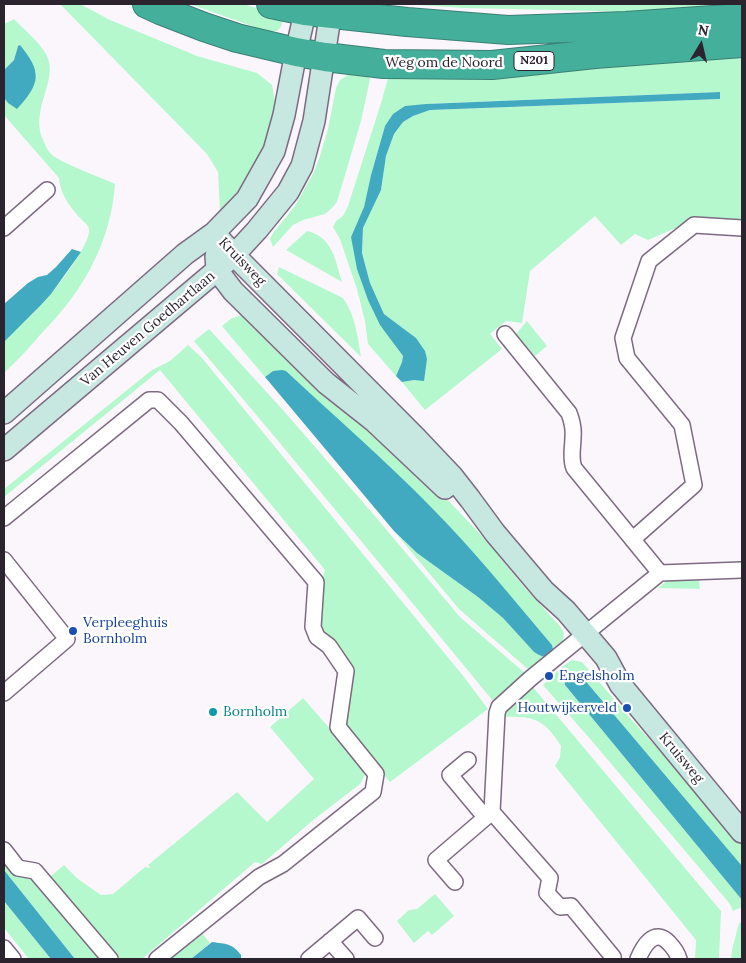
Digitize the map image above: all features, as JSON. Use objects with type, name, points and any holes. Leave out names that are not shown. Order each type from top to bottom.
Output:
[{"type":"highway","name":"N201","points":[[146,4],[238,38],[325,57]]},
{"type":"highway","points":[[272,4],[319,8],[407,22],[508,30],[626,26],[742,18]]},
{"type":"highway","name":"Weg om de Noord","points":[[325,57],[384,64],[492,65],[595,54],[742,43]]},
{"type":"street","points":[[4,413],[185,254],[214,233],[247,199],[274,151],[284,115],[296,52],[319,8]]},
{"type":"street","name":"Van Heuven Goedhartlaan","points":[[4,450],[234,255],[288,192],[302,166],[313,129],[325,57],[319,8]]},
{"type":"street","points":[[4,228],[47,190]]},
{"type":"street","points":[[632,539],[694,484],[682,425],[627,358],[623,338],[649,261],[694,225],[742,228]]},
{"type":"street","name":"Kruisweg","points":[[214,233],[417,439],[461,487],[495,533],[544,591],[558,617],[582,638],[597,665],[620,684],[742,832]]},
{"type":"street","name":"Kruisweg","points":[[214,233],[217,270],[233,292],[326,383],[374,421],[463,506],[495,533]]},
{"type":"street","points":[[505,334],[569,413],[573,424],[571,456],[574,468],[660,572]]},
{"type":"street","points":[[4,518],[149,400],[158,400],[181,422],[316,582],[313,627],[317,637],[329,646],[346,671],[338,727],[376,774],[373,792],[283,864],[259,877],[157,959]]},
{"type":"street","points":[[4,560],[67,638],[4,693]]},
{"type":"street","points":[[455,882],[436,860],[488,815],[499,707],[660,572],[742,570]]},
{"type":"street","points":[[468,760],[450,775],[550,878],[547,894],[560,907],[571,906],[612,958],[639,959],[644,946],[655,937],[660,937],[666,940],[677,952],[679,959]]},
{"type":"street","points":[[4,850],[18,868],[35,871],[110,959]]},
{"type":"street","points":[[309,959],[358,918],[375,938]]},
{"type":"street","points":[[330,941],[346,959]]},
{"type":"street","points":[[4,948],[13,959]]},
{"type":"green space","points":[[60,4],[80,4],[110,20],[197,56],[257,73],[272,85],[275,102],[270,131],[257,163],[229,205],[220,212],[218,172],[207,154]]},
{"type":"green space","points":[[190,4],[243,4],[276,14],[283,19],[281,27],[277,31],[266,31]]},
{"type":"green space","points":[[402,4],[742,4],[742,6],[659,15]]},
{"type":"green space","points":[[14,19],[41,46],[50,66],[39,119],[40,130],[48,151],[61,160],[115,184],[106,232],[94,262],[78,290],[62,311],[4,373],[4,342],[54,290],[78,257],[88,237],[89,230],[87,225],[67,202],[59,178],[4,115],[4,98],[8,103],[34,86],[36,72],[18,46],[14,60],[4,70],[4,24]]},
{"type":"green space","points":[[742,56],[742,227],[694,220],[648,240],[635,234],[621,245],[595,216],[530,271],[522,323],[506,321],[490,334],[502,349],[425,410],[402,382],[414,380],[416,338],[384,314],[370,283],[362,253],[363,228],[381,190],[386,156],[394,134],[403,122],[430,110],[720,99],[720,92],[426,104],[385,126],[364,207],[351,237],[396,347],[403,356],[396,376],[368,344],[365,321],[357,289],[340,239],[333,227],[336,221],[343,216],[348,206],[388,78],[551,72]]},
{"type":"green space","points":[[365,72],[370,79],[361,121],[337,202],[325,214],[293,225],[273,247],[270,239],[273,233],[295,206],[314,172],[328,129],[336,88],[340,80],[351,73]]},
{"type":"green space","points":[[307,231],[316,234],[328,244],[335,258],[342,282],[286,250]]},
{"type":"green space","points":[[279,267],[343,298],[353,319],[361,357],[277,274]]},
{"type":"green space","points":[[242,315],[440,492],[483,537],[525,588],[560,626],[564,633],[563,641],[553,649],[552,645],[459,537],[429,505],[286,371],[273,371],[265,377],[222,326],[232,318]]},
{"type":"green space","points":[[527,321],[547,346],[535,356],[516,334]]},
{"type":"green space","points":[[209,329],[283,410],[460,617],[526,674],[493,701],[194,341]]},
{"type":"green space","points":[[188,345],[202,358],[464,677],[488,709],[390,782],[340,724],[348,665],[322,634],[319,590],[325,570],[160,370],[4,497],[4,489],[152,370],[170,361]]},
{"type":"green space","points":[[394,531],[417,553],[478,597],[503,618],[534,652],[544,657],[529,670],[459,609]]},
{"type":"green space","points":[[668,580],[699,580],[700,589],[658,588]]},
{"type":"green space","points":[[572,660],[582,662],[742,842],[742,866],[583,678],[576,673],[568,671],[564,674],[565,685],[742,900],[742,907],[733,911],[730,904],[543,685]]},
{"type":"green space","points":[[532,686],[721,911],[719,959],[695,959],[696,940],[555,766],[560,757],[561,746],[555,736],[536,720],[520,717],[499,717],[500,714]]},
{"type":"green space","points":[[303,698],[353,755],[365,775],[360,784],[312,821],[262,864],[255,862],[142,959],[120,959],[50,877],[64,865],[78,879],[101,895],[113,894],[145,867],[151,868],[148,865],[237,792],[267,822],[314,779],[270,727]]},
{"type":"green space","points":[[4,855],[33,874],[106,959],[75,959],[4,870]]},
{"type":"green space","points":[[435,894],[454,916],[432,935],[428,931],[414,943],[397,921],[409,910],[417,909]]},
{"type":"green space","points":[[4,901],[51,959],[29,959],[4,928]]},
{"type":"green space","points":[[742,922],[742,959],[731,959],[739,923]]},
{"type":"green space","points":[[198,928],[210,943],[191,959],[161,959]]},
{"type":"water","points":[[20,45],[32,63],[36,77],[31,92],[17,109],[4,98],[4,70],[14,60]]},
{"type":"water","points":[[720,92],[720,99],[430,110],[403,122],[394,134],[386,156],[381,190],[363,228],[362,253],[370,283],[384,314],[416,338],[425,351],[427,359],[424,381],[402,382],[396,376],[403,356],[380,325],[368,300],[357,269],[351,237],[364,207],[385,126],[393,114],[405,106],[426,104]]},
{"type":"water","points":[[72,249],[81,252],[51,294],[4,342],[4,304],[28,283],[38,277],[47,275]]},
{"type":"water","points":[[273,371],[286,371],[377,454],[446,522],[552,645],[553,649],[544,657],[534,652],[503,618],[478,597],[417,553],[394,531],[265,377]]},
{"type":"water","points":[[568,671],[576,673],[583,678],[742,866],[742,900],[565,685],[564,674]]},
{"type":"water","points":[[4,870],[75,959],[51,959],[4,901]]},
{"type":"water","points":[[212,942],[232,946],[241,955],[241,959],[191,959]]},
{"type":"place","name":"Verpleeghuis Bornholm","points":[[73,631]]},
{"type":"place","name":"Engelsholm","points":[[549,676]]},
{"type":"place","name":"Houtwijkerveld","points":[[627,708]]},
{"type":"place","name":"Bornholm","points":[[213,712]]}]
